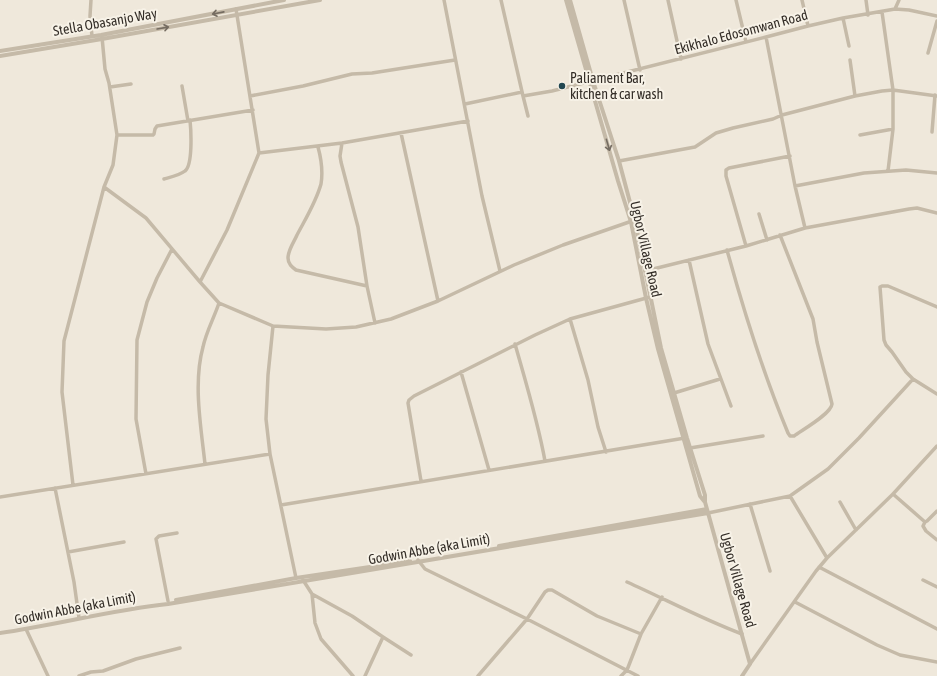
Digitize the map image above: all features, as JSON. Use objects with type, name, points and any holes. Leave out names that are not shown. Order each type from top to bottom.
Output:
[{"type":"street","points":[[91,0],[90,16],[92,36]]},
{"type":"street","name":"Stella Obasanjo Way","points":[[0,51],[92,36],[102,37],[236,9],[258,2],[284,0]]},
{"type":"street","points":[[0,56],[320,0]]},
{"type":"street","points":[[444,0],[482,196],[500,271]]},
{"type":"street","points":[[501,0],[528,116]]},
{"type":"street","name":"Ugbor Village Road","points":[[566,0],[633,221],[658,349],[700,496],[707,511],[750,664]]},
{"type":"street","name":"Ugbor Village Road","points":[[570,0],[591,81],[619,161],[645,271],[648,298],[674,393],[684,438],[690,448],[705,495],[704,502]]},
{"type":"street","points":[[624,0],[640,70]]},
{"type":"street","points":[[668,0],[680,59]]},
{"type":"street","points":[[736,0],[746,42]]},
{"type":"street","points":[[802,0],[808,26]]},
{"type":"street","points":[[866,0],[868,15]]},
{"type":"street","points":[[895,9],[899,0]]},
{"type":"street","points":[[200,282],[227,230],[259,153],[236,9]]},
{"type":"street","name":"Ekikhalo Edosomwan Road","points":[[523,96],[552,91],[640,70],[843,18],[868,15],[895,9],[909,10],[937,16]]},
{"type":"street","points":[[882,12],[893,90],[893,129],[888,172]]},
{"type":"street","points":[[843,18],[849,46]]},
{"type":"street","points":[[928,53],[937,21]]},
{"type":"street","points":[[73,485],[62,392],[64,341],[104,187],[113,165],[117,135],[110,87],[105,69],[102,37]]},
{"type":"street","points":[[766,38],[795,186],[805,228]]},
{"type":"street","points":[[250,96],[303,86],[352,74],[455,60]]},
{"type":"street","points":[[850,60],[855,96]]},
{"type":"street","points":[[110,87],[132,84]]},
{"type":"street","points":[[164,179],[184,172],[188,167],[191,134],[182,86]]},
{"type":"street","points":[[619,161],[695,147],[716,133],[732,128],[772,119],[855,96],[893,90],[936,95],[932,132]]},
{"type":"street","points":[[465,104],[522,92]]},
{"type":"street","points":[[117,135],[153,135],[157,126],[252,110]]},
{"type":"street","points":[[259,153],[318,147],[468,121]]},
{"type":"street","points":[[860,135],[893,129]]},
{"type":"street","points":[[401,133],[438,301]]},
{"type":"street","points":[[342,143],[340,156],[341,162],[358,228],[367,286],[375,323]]},
{"type":"street","points":[[318,147],[322,168],[320,184],[317,195],[289,252],[289,264],[296,270],[367,286]]},
{"type":"street","points":[[746,246],[726,176],[726,170],[729,168],[790,156]]},
{"type":"street","points":[[795,186],[864,173],[906,170],[937,173]]},
{"type":"street","points":[[104,187],[146,218],[219,303],[273,326],[326,329],[356,327],[391,319],[438,301],[500,271],[563,245],[633,221]]},
{"type":"street","points":[[645,271],[746,246],[805,228],[917,208],[937,213]]},
{"type":"street","points":[[759,214],[767,240]]},
{"type":"street","points":[[727,250],[745,314],[775,402],[788,433],[790,436],[794,436],[822,416],[830,409],[832,404],[813,319],[780,236]]},
{"type":"street","points":[[146,474],[136,419],[137,340],[147,302],[172,249]]},
{"type":"street","points":[[689,260],[708,344],[731,406]]},
{"type":"street","points":[[937,307],[888,286],[880,287],[884,340],[886,345],[913,379],[937,394]]},
{"type":"street","points":[[421,481],[408,404],[409,400],[414,396],[515,344],[570,319],[648,298]]},
{"type":"street","points":[[205,464],[199,415],[199,377],[202,347],[219,303]]},
{"type":"street","points":[[570,319],[588,380],[606,452]]},
{"type":"street","points":[[273,326],[268,375],[266,419],[270,454],[296,578]]},
{"type":"street","points":[[515,344],[531,397],[545,461]]},
{"type":"street","points":[[461,372],[489,470]]},
{"type":"street","points":[[674,393],[720,379]]},
{"type":"street","points":[[707,511],[790,496],[828,469],[859,438],[913,379]]},
{"type":"street","points":[[690,448],[763,436]]},
{"type":"street","points":[[281,505],[684,438]]},
{"type":"street","points":[[742,676],[819,567],[893,494],[937,446]]},
{"type":"street","points":[[0,497],[270,454]]},
{"type":"street","points":[[55,488],[79,618]]},
{"type":"street","points":[[893,494],[925,522]]},
{"type":"street","points":[[790,496],[827,558]]},
{"type":"street","points":[[840,502],[856,530]]},
{"type":"street","points":[[750,504],[770,571]]},
{"type":"street","name":"Godwin Abbe (aka Limit)","points":[[0,633],[302,579],[418,561],[707,511]]},
{"type":"street","points":[[937,511],[929,520],[925,522],[923,526],[926,531],[937,540]]},
{"type":"street","points":[[168,601],[156,539],[159,536],[177,533]]},
{"type":"street","points":[[68,552],[124,542]]},
{"type":"street","points":[[418,561],[425,570],[527,619],[638,676]]},
{"type":"street","points":[[819,567],[937,629]]},
{"type":"street","name":"Godwin Abbe (aka Limit)","points":[[154,605],[168,601],[296,578],[302,579]]},
{"type":"street","points":[[302,579],[312,594],[352,616],[411,655]]},
{"type":"street","points":[[923,580],[937,587]]},
{"type":"street","points":[[627,582],[662,597],[710,622],[742,634]]},
{"type":"street","points":[[478,676],[527,619],[545,592],[548,590],[552,590],[597,616],[641,634]]},
{"type":"street","points":[[312,594],[315,623],[321,639],[353,676]]},
{"type":"street","points":[[621,676],[627,670],[641,634],[662,597]]},
{"type":"street","points":[[795,602],[877,646],[900,655],[937,662]]},
{"type":"street","points":[[26,629],[48,676]]},
{"type":"street","points":[[365,676],[383,637]]},
{"type":"street","points":[[80,676],[103,671],[136,659],[180,648]]},
{"type":"place","name":"Paliament Bar, kitchen & car wash","points":[[562,86]]}]
